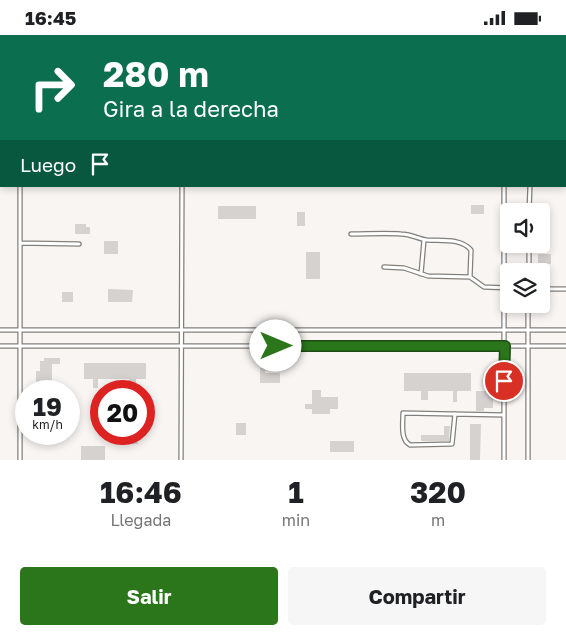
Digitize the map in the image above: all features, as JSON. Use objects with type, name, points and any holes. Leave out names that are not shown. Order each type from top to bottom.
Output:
[{"type":"lane","points":[[20,187],[20,460]]},
{"type":"lane","points":[[181,460],[182,187]]},
{"type":"lane","points":[[504,187],[506,263]]},
{"type":"lane","points":[[529,203],[530,187]]},
{"type":"lane","points":[[351,234],[401,233],[424,240],[457,242],[467,245],[471,249],[470,277]]},
{"type":"lane","points":[[421,274],[424,240]]},
{"type":"lane","points":[[20,243],[79,244]]},
{"type":"lane","points":[[384,267],[404,268],[428,276],[470,277],[484,287],[500,288]]},
{"type":"lane","points":[[550,289],[566,289]]},
{"type":"lane","points":[[504,460],[506,313]]},
{"type":"lane","points":[[528,313],[528,460]]},
{"type":"lane","points":[[0,331],[566,330]]},
{"type":"lane","points":[[0,346],[566,346]]},
{"type":"lane","points":[[455,414],[452,444],[410,445],[406,443],[404,439],[403,413],[455,414],[504,415]]},
{"type":"building","points":[[471,205],[484,205],[484,214],[471,214]]},
{"type":"building","points":[[218,206],[256,206],[256,219],[218,219]]},
{"type":"building","points":[[297,212],[305,212],[305,226],[297,226]]},
{"type":"building","points":[[75,224],[86,224],[86,227],[90,227],[90,234],[75,234]]},
{"type":"building","points":[[104,241],[118,241],[118,254],[104,254]]},
{"type":"building","points":[[306,252],[320,252],[320,279],[306,279]]},
{"type":"building","points":[[538,254],[551,254],[551,264],[538,263]]},
{"type":"building","points":[[108,289],[133,290],[132,302],[108,302]]},
{"type":"building","points":[[62,292],[73,292],[73,302],[62,302]]},
{"type":"building","points":[[44,358],[60,358],[60,364],[52,364],[52,380],[36,380],[36,371],[40,371],[40,361],[44,361]]},
{"type":"building","points":[[84,363],[146,363],[146,379],[84,379]]},
{"type":"building","points":[[260,368],[265,368],[265,373],[280,373],[280,383],[260,383]]},
{"type":"building","points":[[404,373],[471,373],[471,391],[457,391],[457,402],[453,402],[453,391],[428,391],[428,400],[421,400],[421,391],[404,391]]},
{"type":"building","points":[[312,390],[321,390],[321,397],[338,397],[338,409],[330,409],[330,414],[312,414],[312,409],[305,409],[305,404],[312,404]]},
{"type":"building","points":[[476,391],[493,391],[493,408],[484,408],[484,411],[476,411]]},
{"type":"building","points":[[236,423],[246,423],[246,435],[236,435]]},
{"type":"building","points":[[470,424],[481,424],[480,460],[470,460]]},
{"type":"building","points":[[444,426],[450,426],[449,441],[421,441],[421,435],[444,435]]},
{"type":"building","points":[[330,441],[354,441],[354,452],[330,452]]},
{"type":"building","points":[[81,446],[105,446],[105,460],[81,460]]},
{"type":"route","points":[[276,346],[505,346],[504,381]]}]
